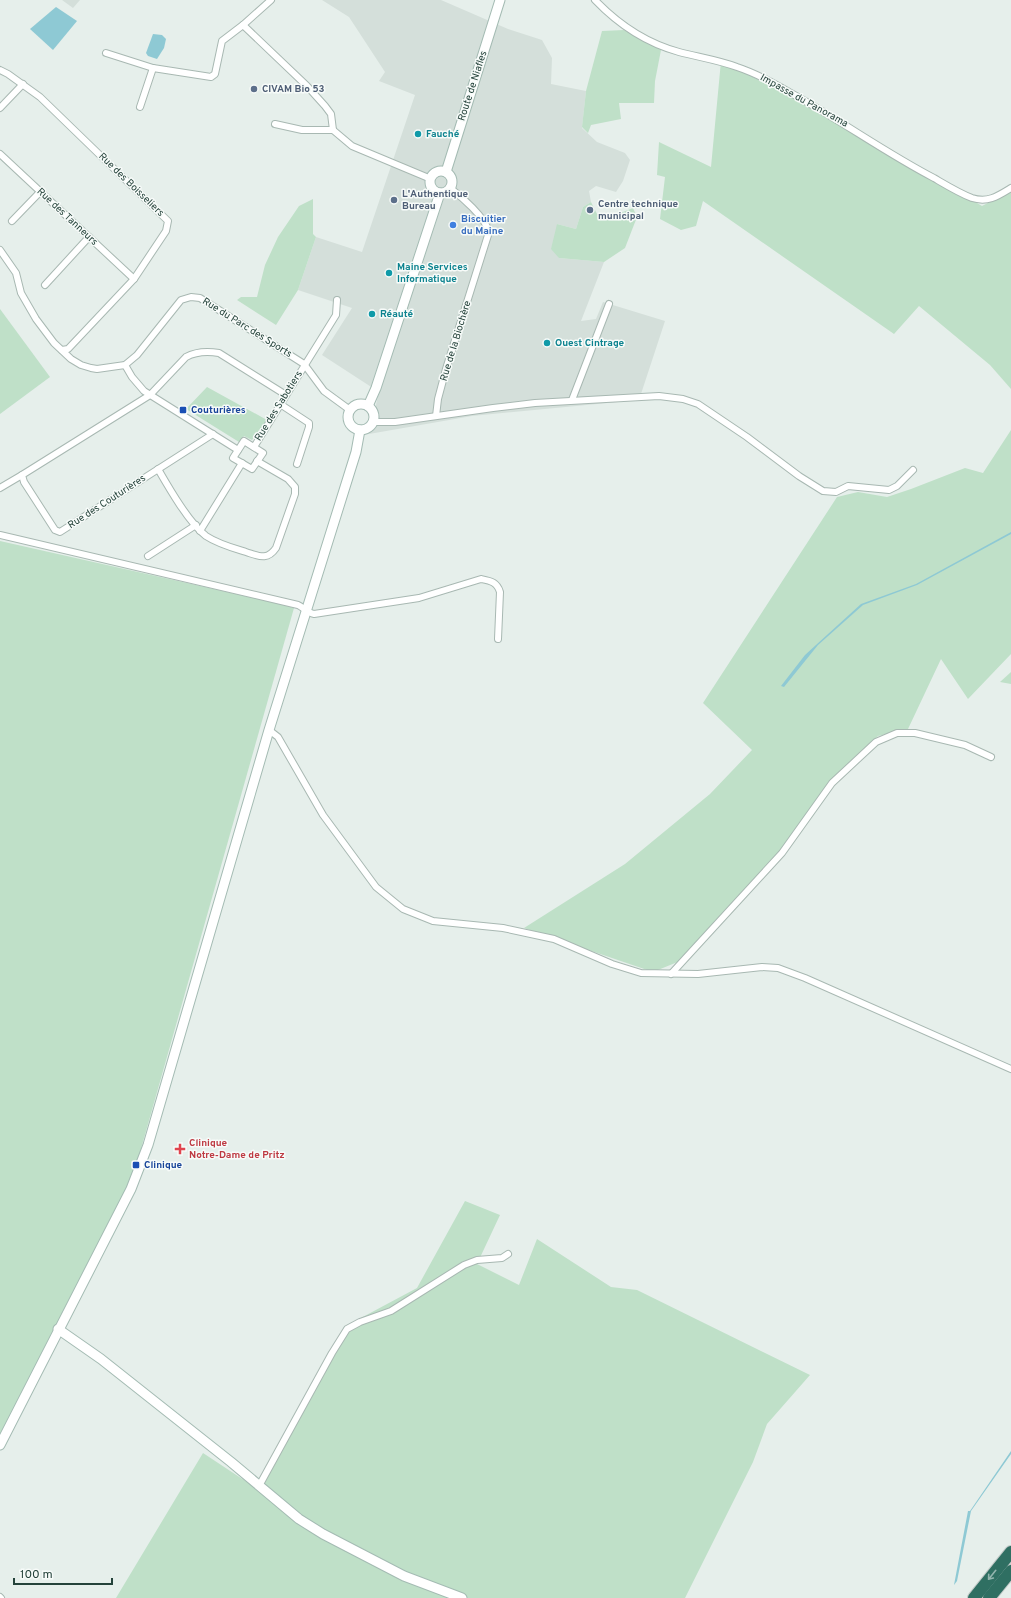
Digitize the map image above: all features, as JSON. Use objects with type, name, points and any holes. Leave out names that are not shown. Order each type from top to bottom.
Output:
[{"type":"highway","points":[[974,1598],[1011,1552]]},
{"type":"highway","points":[[989,1598],[1011,1571]]},
{"type":"street","points":[[106,53],[153,68],[211,77],[215,74],[222,41],[243,25],[271,0]]},
{"type":"street","name":"Route de Niafles","points":[[446,172],[500,0]]},
{"type":"street","name":"Impasse du Panorama","points":[[595,0],[610,16],[626,28],[672,49],[738,67],[767,80],[823,110],[910,166],[971,198],[983,201],[997,197],[1011,188]]},
{"type":"street","points":[[243,25],[307,86],[325,106],[331,114],[333,130],[340,137],[359,149],[431,179]]},
{"type":"street","points":[[140,107],[153,68]]},
{"type":"street","name":"Rue des Boisseliers","points":[[0,70],[23,84],[40,97],[168,220],[166,231],[134,279],[68,349],[62,350]]},
{"type":"street","points":[[0,108],[23,84]]},
{"type":"street","points":[[275,124],[302,130],[333,130]]},
{"type":"street","name":"Rue des Tanneurs","points":[[0,155],[134,279]]},
{"type":"street","points":[[436,172],[446,172],[451,177],[452,181],[450,188],[446,192],[440,193],[432,188],[431,179],[436,172]]},
{"type":"street","name":"Rue de la Biochère","points":[[436,416],[438,399],[446,369],[489,232],[484,222],[460,196],[450,188]]},
{"type":"street","points":[[12,221],[40,192]]},
{"type":"street","points":[[368,406],[376,388],[440,193]]},
{"type":"street","points":[[45,286],[89,237]]},
{"type":"street","points":[[0,250],[16,273],[21,293],[36,319],[54,343],[62,350],[81,365],[91,368],[97,369],[125,365],[140,387],[150,395],[238,450]]},
{"type":"street","name":"Rue du Parc des Sports","points":[[125,365],[137,355],[181,300],[191,297],[200,298],[304,364],[324,390],[350,410]]},
{"type":"street","name":"Rue des Sabotiers","points":[[254,447],[304,364],[336,315],[337,300]]},
{"type":"street","points":[[572,400],[609,304]]},
{"type":"street","points":[[0,488],[150,395],[186,357],[194,353],[208,351],[219,353],[286,394]]},
{"type":"street","points":[[373,422],[395,422],[493,408],[572,400],[659,396],[682,399],[698,404],[747,437],[799,476],[823,491],[836,492],[848,486],[889,490],[897,486],[913,470]]},
{"type":"street","points":[[280,404],[309,422],[309,427],[297,464]]},
{"type":"street","points":[[360,404],[368,406],[374,414],[373,422],[368,428],[360,430],[355,429],[349,423],[348,418],[350,410],[360,404]]},
{"type":"street","points":[[0,1445],[58,1329],[131,1189],[148,1145],[269,730],[356,452],[360,430]]},
{"type":"street","name":"Rue des Couturières","points":[[22,475],[24,482],[55,530],[60,532],[213,434]]},
{"type":"street","points":[[244,441],[254,447],[263,453],[252,469],[234,458],[244,441]]},
{"type":"street","points":[[158,469],[188,516],[207,537],[224,545],[262,557],[271,554],[276,548],[292,501],[295,487],[288,479],[257,461]]},
{"type":"street","points":[[148,556],[198,528],[242,463]]},
{"type":"street","points":[[0,535],[298,605],[314,614],[419,598],[481,579],[490,580],[498,586],[500,592],[498,639]]},
{"type":"street","points":[[269,730],[278,737],[322,816],[376,887],[403,910],[434,921],[503,928],[554,940],[612,964],[641,973],[698,974],[762,967],[778,968],[805,978],[1011,1069]]},
{"type":"street","points":[[671,974],[782,853],[832,783],[876,742],[897,733],[915,733],[965,745],[991,757]]},
{"type":"street","points":[[259,1486],[340,1339],[347,1329],[360,1322],[391,1310],[464,1264],[478,1260],[502,1258],[508,1254]]},
{"type":"street","points":[[58,1329],[92,1352],[231,1462],[299,1519],[323,1534],[404,1576],[462,1598]]},
{"type":"shaded area","points":[[62,0],[80,0],[73,8]]},
{"type":"shaded area","points":[[322,0],[441,0],[508,29],[542,40],[552,58],[551,84],[586,91],[582,128],[597,142],[625,153],[630,160],[623,181],[616,192],[596,186],[589,191],[591,202],[583,207],[576,229],[557,224],[559,258],[604,262],[581,321],[596,319],[603,302],[665,321],[639,400],[472,416],[369,434],[379,392],[322,355],[352,308],[298,290],[316,237],[362,252],[415,95],[379,81],[385,72],[349,17]]},
{"type":"green space","points":[[624,30],[661,50],[655,81],[654,103],[619,103],[621,119],[591,125],[588,133],[582,127],[586,91],[602,31]]},
{"type":"green space","points":[[721,61],[835,118],[982,206],[1011,191],[1011,389],[990,365],[919,306],[894,334],[703,201],[696,226],[681,230],[660,219],[665,177],[657,175],[659,142],[711,167]]},
{"type":"green space","points":[[313,199],[313,234],[316,237],[298,290],[276,325],[237,300],[241,297],[257,297],[265,265],[278,237],[299,206]]},
{"type":"green space","points":[[591,202],[597,214],[613,216],[633,208],[637,217],[625,248],[604,262],[559,258],[551,249],[557,224],[576,229],[583,207]]},
{"type":"green space","points":[[0,309],[50,377],[0,414]]},
{"type":"green space","points":[[207,387],[267,420],[252,440],[244,436],[239,442],[186,409]]},
{"type":"green space","points":[[1011,430],[1011,654],[968,699],[941,659],[908,729],[878,736],[833,780],[770,864],[680,961],[653,972],[524,928],[625,864],[710,794],[752,750],[703,703],[837,497],[858,492],[887,497],[965,468],[983,473]]},
{"type":"green space","points":[[0,541],[294,608],[133,1177],[0,1446]]},
{"type":"green space","points":[[1011,672],[1011,684],[1000,682]]},
{"type":"green space","points":[[465,1201],[500,1215],[477,1264],[519,1285],[537,1239],[611,1287],[637,1290],[810,1375],[767,1424],[753,1462],[685,1598],[116,1598],[203,1453],[256,1488],[344,1327],[417,1288]]},
{"type":"water","points":[[56,7],[77,21],[53,50],[30,29]]},
{"type":"water","points":[[153,34],[162,35],[166,39],[164,48],[157,59],[148,56],[146,53]]},
{"type":"water","points":[[1011,532],[1011,534],[917,585],[863,605],[818,645],[784,687],[781,686],[805,655],[861,604],[916,584]]},
{"type":"water","points":[[1011,1451],[1011,1454],[971,1511],[957,1581],[954,1585],[968,1511],[970,1511]]},
{"type":"place","name":"CIVAM Bio 53","points":[[254,89]]},
{"type":"place","name":"Fauché","points":[[418,134]]},
{"type":"place","name":"L'Authentique Bureau","points":[[394,200]]},
{"type":"place","name":"Centre technique municipal","points":[[590,210]]},
{"type":"place","name":"Biscuitier du Maine","points":[[453,225]]},
{"type":"place","name":"Maine Services Informatique","points":[[389,273]]},
{"type":"place","name":"Réauté","points":[[372,314]]},
{"type":"place","name":"Ouest Cintrage","points":[[547,343]]},
{"type":"place","name":"Couturières","points":[[183,410]]},
{"type":"place","name":"Clinique Notre-Dame de Pritz","points":[[180,1149]]},
{"type":"place","name":"Clinique","points":[[136,1165]]}]
